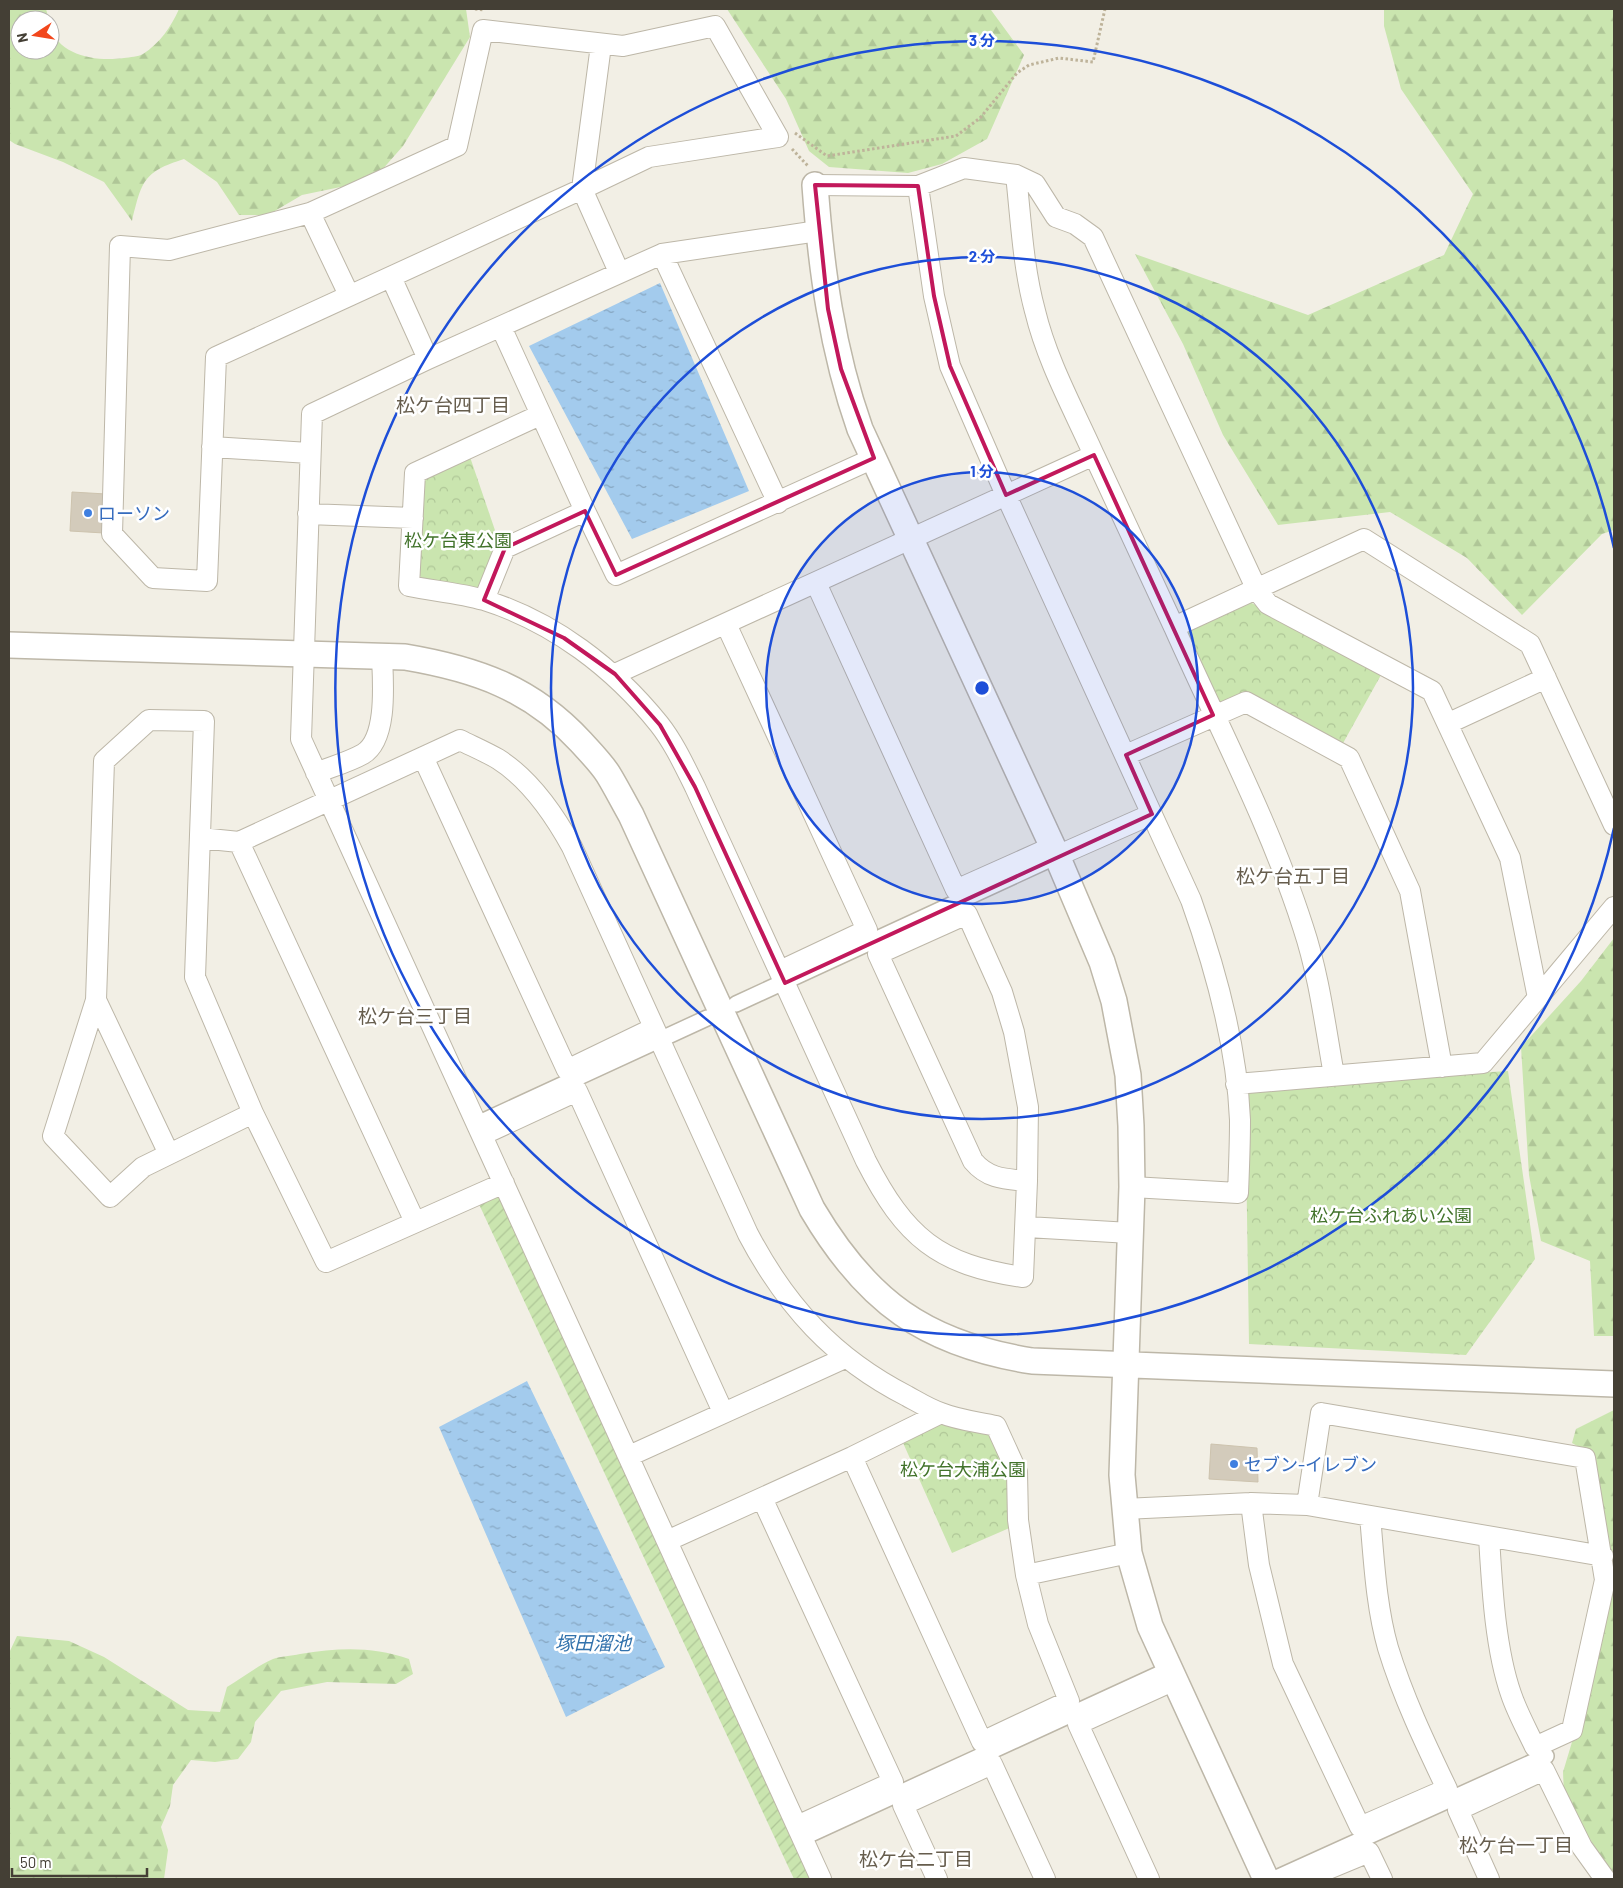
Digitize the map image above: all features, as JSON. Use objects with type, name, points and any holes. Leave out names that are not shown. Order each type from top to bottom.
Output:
[{"type":"street","points":[[715,26],[786,134],[649,157],[216,357],[207,581],[153,578],[112,534],[120,246],[169,250],[310,213],[457,146],[483,30],[601,45],[623,46],[715,26]]},
{"type":"street","points":[[601,45],[582,189],[619,272]]},
{"type":"street","points":[[1266,1879],[1150,1626],[1129,1553],[1122,1475],[1124,1364],[1132,1187],[1128,1075],[1114,1001],[1102,962],[1054,851],[860,429],[841,369],[828,309],[818,231],[815,185],[918,186],[964,168],[1016,175],[1035,184],[1056,217],[1075,224],[1093,237],[1257,590],[1268,604],[1432,691],[1510,858],[1538,998]]},
{"type":"street","points":[[1016,175],[1027,270],[1034,310],[1045,346],[1278,856],[1303,928],[1318,983],[1334,1076]]},
{"type":"street","points":[[918,186],[934,296],[950,366],[1006,495],[1192,900],[1211,954],[1227,1022],[1240,1120],[1238,1193],[1132,1187]]},
{"type":"street","points":[[310,213],[349,295]]},
{"type":"street","points":[[818,231],[662,254],[428,359],[312,414],[309,453],[301,739],[822,1879]]},
{"type":"street","points":[[662,254],[778,503]]},
{"type":"street","points":[[390,277],[428,359]]},
{"type":"street","points":[[501,327],[584,511],[616,575],[874,458]]},
{"type":"street","points":[[540,415],[415,474],[410,586],[484,600],[514,612],[564,638],[615,674],[660,725],[676,749],[885,1198],[907,1226],[930,1246],[958,1262],[990,1273],[1023,1277],[1027,1227],[1028,1107],[1014,1032],[1002,992],[967,914],[878,954],[973,1161],[982,1172],[993,1177],[1027,1181]]},
{"type":"street","points":[[212,447],[309,453]]},
{"type":"street","points":[[615,674],[1094,455]]},
{"type":"street","points":[[484,600],[505,548],[584,511]]},
{"type":"street","points":[[308,514],[413,518]]},
{"type":"street","points":[[1174,627],[1364,539],[1530,644],[1614,826]]},
{"type":"street","points":[[816,583],[956,890],[1152,814]]},
{"type":"street","points":[[726,624],[867,930],[736,1004]]},
{"type":"street","points":[[9,645],[405,657],[437,662],[468,670],[500,682],[531,699],[561,721],[607,773],[631,815],[812,1210],[833,1244],[873,1291],[900,1312],[930,1331],[994,1355],[1032,1361],[1614,1384]]},
{"type":"street","points":[[316,773],[364,754],[374,742],[380,724],[383,701],[382,656]]},
{"type":"street","points":[[1449,724],[1546,678]]},
{"type":"street","points":[[1126,755],[1246,702],[1349,758],[1410,891],[1442,1067]]},
{"type":"street","points":[[253,1113],[142,1166],[110,1197],[53,1136],[96,1000],[104,761],[149,720],[204,721],[196,977],[253,1113],[326,1262],[504,1183]]},
{"type":"street","points":[[200,838],[239,842],[460,740],[498,759],[525,782],[554,815],[572,847],[748,1234],[766,1268],[816,1332],[845,1358],[889,1387],[941,1413],[996,1426],[1017,1472],[1018,1520],[1026,1575],[1038,1624],[1069,1701],[982,1742],[852,1457]]},
{"type":"street","points":[[423,757],[567,1070],[657,1034],[707,1018]]},
{"type":"street","points":[[239,842],[415,1222]]},
{"type":"street","points":[[783,977],[1054,851]]},
{"type":"street","points":[[1236,1084],[1483,1063],[1614,907]]},
{"type":"street","points":[[96,1000],[169,1154]]},
{"type":"street","points":[[479,1129],[657,1034]]},
{"type":"street","points":[[479,1129],[577,1091],[723,1412]]},
{"type":"street","points":[[1027,1227],[1130,1233]]},
{"type":"street","points":[[629,1456],[845,1358]]},
{"type":"street","points":[[667,1541],[852,1457],[941,1413]]},
{"type":"street","points":[[1307,1505],[1322,1413],[1586,1458],[1603,1556],[1605,1580],[1572,1730],[1535,1747],[1509,1685],[1494,1600],[1489,1537]]},
{"type":"street","points":[[762,1498],[893,1782],[800,1832]]},
{"type":"street","points":[[1124,1510],[1251,1503],[1307,1505],[1603,1556]]},
{"type":"street","points":[[1251,1503],[1259,1565],[1283,1664],[1360,1828],[1447,1789],[1407,1704],[1388,1646],[1378,1593],[1370,1516]]},
{"type":"street","points":[[1026,1575],[1129,1553]]},
{"type":"street","points":[[800,1832],[1172,1674]]},
{"type":"street","points":[[1149,1879],[1078,1724],[1172,1674]]},
{"type":"street","points":[[1274,1879],[1546,1756]]},
{"type":"street","points":[[937,1879],[903,1806],[992,1764],[1045,1879]]},
{"type":"street","points":[[1489,1879],[1458,1810],[1544,1770],[1582,1846],[1605,1879]]},
{"type":"street","points":[[1304,1879],[1369,1852],[1382,1879]]},
{"type":"path","points":[[475,9],[494,11]]},
{"type":"path","points":[[786,134],[827,156],[956,136],[980,118],[1017,73],[1029,65],[1060,58],[1093,62],[1105,9]]},
{"type":"path","points":[[786,134],[806,163],[815,185]]},
{"type":"highlighted area","points":[[815,185],[918,186],[934,296],[950,366],[1006,495],[1094,455],[1213,715],[1126,755],[1152,814],[785,983],[695,787],[660,725],[615,674],[564,638],[484,600],[505,548],[585,511],[616,575],[874,458],[841,369],[828,309]]},
{"type":"green space","points":[[9,9],[46,10],[10,10],[10,60],[60,60],[60,43],[80,55],[102,59],[124,58],[143,54],[155,45],[164,34],[179,9],[466,9],[470,37],[403,146],[381,171],[355,184],[302,195],[268,215],[239,215],[217,182],[184,159],[160,169],[146,180],[142,187],[132,221],[104,182],[63,162],[9,140]]},
{"type":"green space","points":[[727,9],[991,10],[1024,55],[987,139],[942,164],[908,173],[829,167],[809,151],[786,99]]},
{"type":"green space","points":[[1384,9],[1614,9],[1614,530],[1602,534],[1522,615],[1467,558],[1390,512],[1278,525],[1223,435],[1183,344],[1135,254],[1308,315],[1444,255],[1473,194],[1401,89],[1384,26]]},
{"type":"green space","name":"松ケ台東公園","points":[[470,457],[499,542],[481,586],[472,589],[423,581],[419,574],[422,484],[429,476]]},
{"type":"green space","points":[[1248,601],[1381,675],[1342,745],[1246,694],[1216,706],[1181,630]]},
{"type":"green space","points":[[1614,938],[1614,1336],[1594,1336],[1590,1261],[1541,1241],[1529,1175],[1521,1047],[1581,981]]},
{"type":"green space","name":"松ケ台ふれあい公園","points":[[1508,1071],[1535,1259],[1466,1355],[1249,1344],[1245,1087]]},
{"type":"green space","points":[[499,1191],[816,1879],[794,1879],[477,1200]]},
{"type":"green space","points":[[1614,1410],[1614,1562],[1586,1451],[1572,1443],[1576,1429]]},
{"type":"green space","name":"松ケ台大浦公園","points":[[941,1416],[994,1429],[1013,1473],[1014,1526],[952,1553],[900,1436]]},
{"type":"green space","points":[[1614,1588],[1614,1879],[1564,1796],[1563,1772],[1596,1662]]},
{"type":"green space","points":[[17,1636],[69,1641],[104,1657],[188,1710],[220,1712],[227,1687],[255,1669],[273,1659],[314,1652],[355,1649],[395,1655],[409,1659],[413,1674],[396,1684],[327,1682],[281,1691],[255,1722],[251,1742],[238,1759],[215,1762],[191,1760],[173,1785],[170,1806],[161,1827],[168,1850],[164,1879],[9,1879],[9,1653]]},
{"type":"water","points":[[660,283],[749,491],[632,539],[529,346]]},
{"type":"water","name":"塚田溜池","points":[[527,1381],[665,1667],[566,1717],[439,1427]]},
{"type":"building","name":"ローソン","points":[[72,492],[106,494],[104,533],[70,531]]},
{"type":"building","name":"セブン-イレブン","points":[[1211,1444],[1257,1448],[1258,1482],[1209,1479]]},
{"type":"place","name":"ローソン","points":[[88,513]]},
{"type":"place","name":"セブン-イレブン","points":[[1234,1464]]},
{"type":"district","name":"松ケ台四丁目","points":[[453,404]]},
{"type":"district","name":"松ケ台五丁目","points":[[1293,875]]},
{"type":"district","name":"松ケ台三丁目","points":[[415,1015]]},
{"type":"district","name":"松ケ台一丁目","points":[[1516,1844]]},
{"type":"district","name":"松ケ台二丁目","points":[[916,1858]]}]
